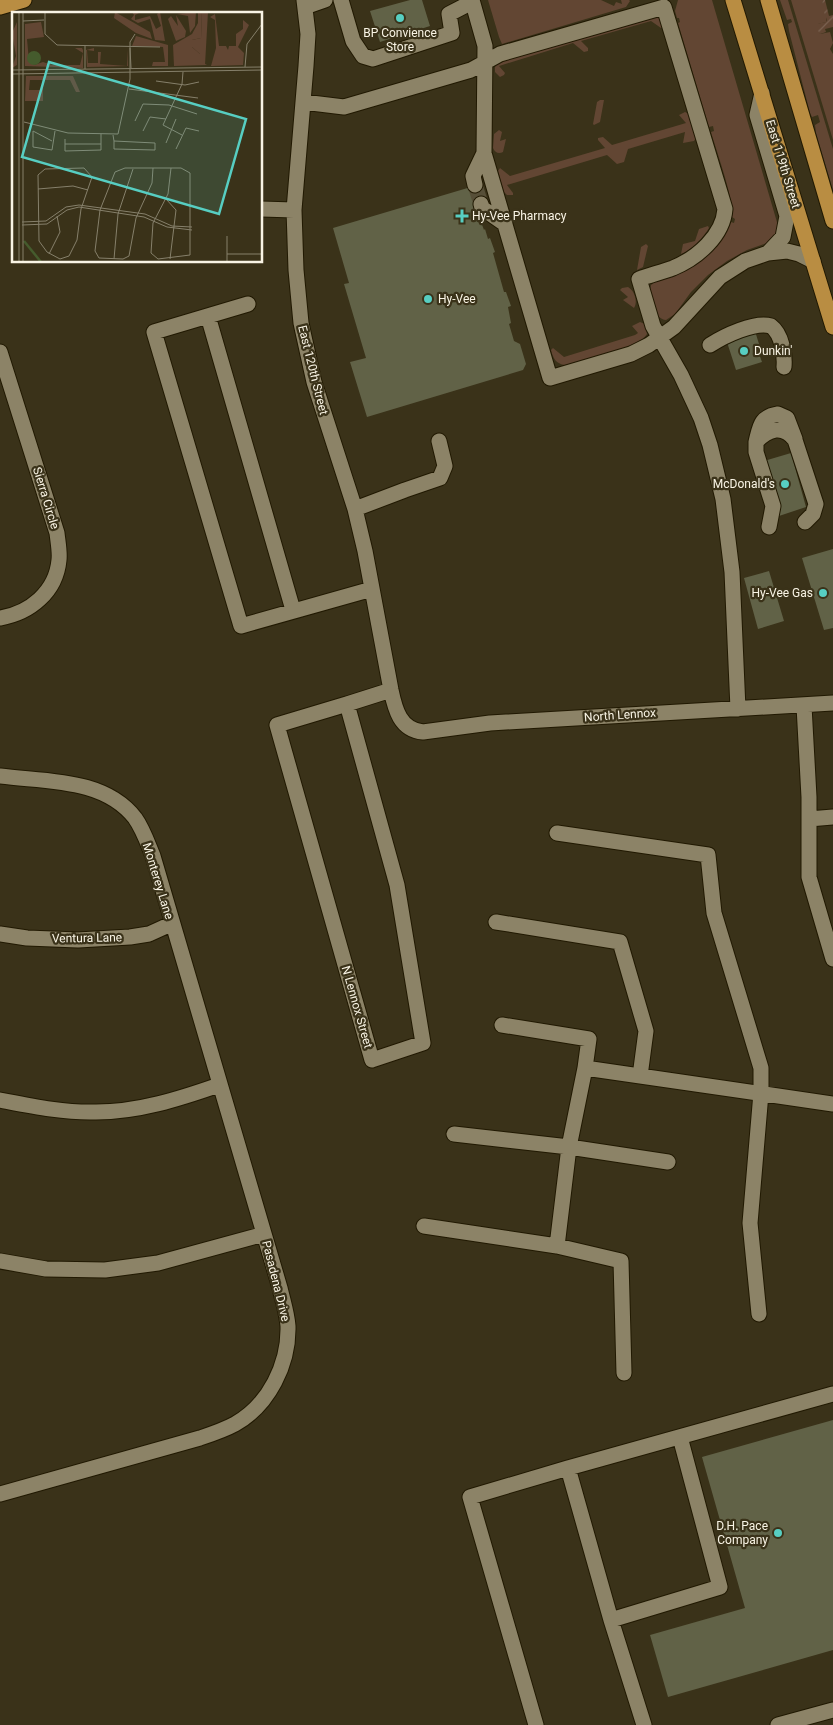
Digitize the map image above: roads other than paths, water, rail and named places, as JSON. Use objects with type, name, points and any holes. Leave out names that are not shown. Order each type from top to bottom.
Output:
[{"type":"main road","points":[[0,7],[24,0]]},
{"type":"main road","name":"East 119th Street","points":[[733,0],[833,327]]},
{"type":"main road","points":[[768,0],[833,222]]},
{"type":"street","points":[[304,3],[325,0]]},
{"type":"street","points":[[341,0],[353,41],[363,56],[374,59],[452,33],[447,7],[472,1],[485,46],[484,153],[550,378],[631,354],[660,337],[674,327],[720,277],[745,262],[768,253],[788,251],[799,254],[813,262]]},
{"type":"street","name":"East 120th Street","points":[[304,3],[308,34],[294,210],[296,270],[302,324],[314,382],[355,510],[396,712],[409,728]]},
{"type":"street","points":[[302,102],[344,107],[470,70],[500,54],[637,7],[664,6],[725,209],[720,228],[708,244],[692,258],[674,268],[639,279],[653,326],[681,375],[701,418],[710,445],[723,500],[732,572],[738,709]]},
{"type":"street","points":[[762,93],[757,115],[787,216],[783,237],[768,253]]},
{"type":"street","points":[[476,185],[473,176],[484,153]]},
{"type":"street","points":[[481,204],[482,208],[505,224]]},
{"type":"street","points":[[262,209],[294,210]]},
{"type":"street","points":[[248,304],[154,332],[241,626],[372,589]]},
{"type":"street","points":[[208,316],[293,610]]},
{"type":"street","points":[[710,344],[724,336],[760,325],[771,326],[778,334],[785,357],[784,367]]},
{"type":"street","name":"Sierra Circle","points":[[0,352],[57,533],[60,559],[56,575],[45,595],[29,609],[0,618]]},
{"type":"street","points":[[769,527],[773,506],[756,452],[756,442],[762,435],[777,430],[790,434],[795,440],[816,504],[813,514],[805,522]]},
{"type":"street","points":[[355,510],[440,478],[445,466],[439,441]]},
{"type":"street","name":"N Lennox Street","points":[[347,704],[397,884],[423,1043],[372,1060],[277,725],[391,690]]},
{"type":"street","name":"North Lennox","points":[[409,728],[423,732],[490,723],[833,703]]},
{"type":"street","points":[[804,706],[809,819],[809,877],[833,958]]},
{"type":"street","name":"Monterey Lane","points":[[0,776],[77,785],[98,790],[121,803],[136,819],[148,842],[264,1234]]},
{"type":"street","points":[[809,819],[833,817]]},
{"type":"street","points":[[557,833],[708,855],[714,913],[762,1068],[750,1223],[759,1314]]},
{"type":"street","points":[[496,922],[620,942],[646,1031],[640,1076]]},
{"type":"street","name":"Ventura Lane","points":[[0,934],[27,938],[78,940],[130,937],[149,934],[171,924]]},
{"type":"street","points":[[502,1025],[589,1039],[569,1147],[557,1246]]},
{"type":"street","points":[[585,1068],[833,1104]]},
{"type":"street","points":[[0,1100],[71,1112],[119,1111],[172,1101],[219,1085]]},
{"type":"street","points":[[454,1134],[569,1147],[668,1162]]},
{"type":"street","points":[[424,1226],[557,1246],[621,1261],[624,1372]]},
{"type":"street","name":"Pasadena Drive","points":[[0,1261],[46,1268],[105,1270],[158,1263],[264,1234],[286,1311],[288,1327],[284,1359],[275,1381],[262,1401],[238,1422],[223,1430],[200,1438],[0,1494]]},
{"type":"street","points":[[536,1725],[470,1497],[833,1394]]},
{"type":"street","points":[[611,1620],[720,1587],[680,1437]]},
{"type":"street","points":[[568,1468],[611,1620],[644,1725]]},
{"type":"street","points":[[778,1725],[833,1710]]},
{"type":"tunnel","points":[[475,185],[481,204]]},
{"type":"place","name":"BP Convience Store","points":[[400,18]]},
{"type":"place","name":"Hy-Vee Pharmacy","points":[[462,216]]},
{"type":"place","name":"Hy-Vee","points":[[428,299]]},
{"type":"place","name":"Dunkin'","points":[[744,351]]},
{"type":"place","name":"McDonald's","points":[[785,484]]},
{"type":"place","name":"Hy-Vee Gas","points":[[823,593]]},
{"type":"place","name":"D.H. Pace Company","points":[[778,1533]]}]
